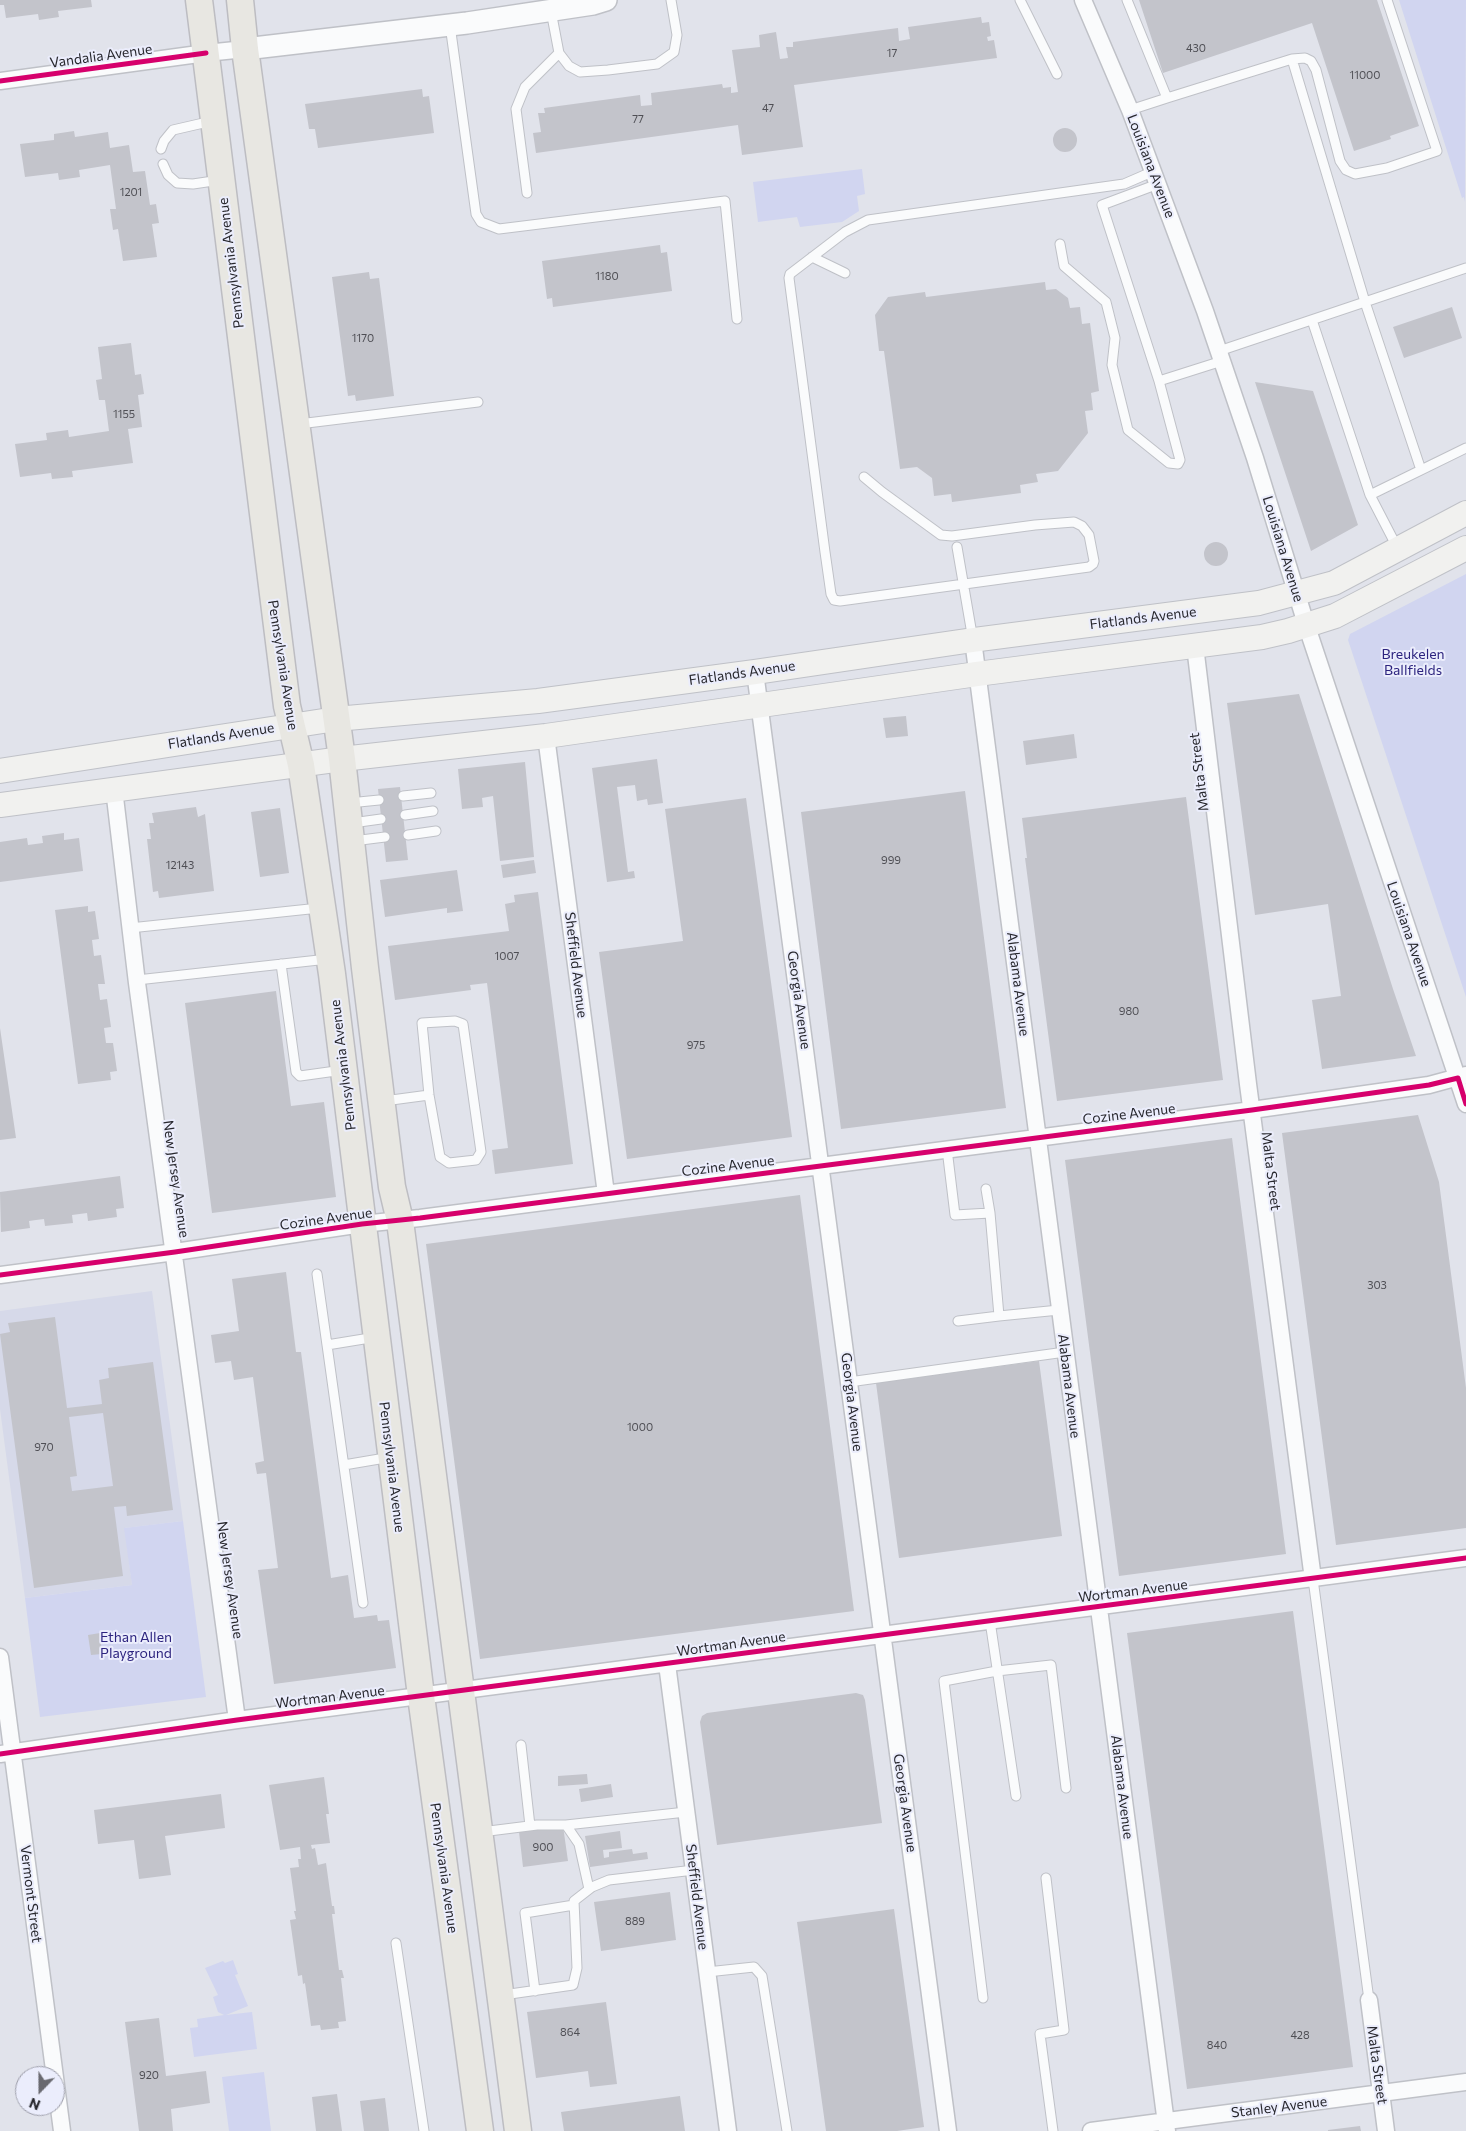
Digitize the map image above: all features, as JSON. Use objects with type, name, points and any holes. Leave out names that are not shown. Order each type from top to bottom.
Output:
[{"type":"main road","name":"Pennsylvania Avenue","points":[[199,0],[257,476],[291,725],[301,765],[330,959],[421,1696],[480,2131]]},
{"type":"main road","points":[[240,0],[245,49],[342,759],[381,1102],[392,1187],[400,1220],[518,2131]]},
{"type":"main road","name":"Flatlands Avenue","points":[[0,771],[291,725],[538,700],[1259,603],[1334,583],[1466,513]]},
{"type":"main road","points":[[0,805],[342,759],[546,736],[977,674],[1262,637],[1335,616],[1466,548]]},
{"type":"street","name":"Louisiana Avenue","points":[[1083,0],[1130,110],[1220,356],[1255,458],[1306,624],[1462,1076],[1466,1104]]},
{"type":"street","name":"Vandalia Avenue","points":[[0,81],[206,53],[450,25],[598,1]]},
{"type":"street","name":"Alabama Avenue","points":[[973,640],[1166,2126]]},
{"type":"street","name":"Malta Street","points":[[1195,646],[1252,1110],[1313,1579]]},
{"type":"street","name":"Georgia Avenue","points":[[755,672],[948,2131]]},
{"type":"street","name":"Sheffield Avenue","points":[[546,736],[606,1194]]},
{"type":"street","name":"New Jersey Avenue","points":[[114,789],[130,928],[237,1720]]},
{"type":"street","name":"Cozine Avenue","points":[[0,1275],[175,1252],[362,1224],[1252,1110],[1429,1085],[1462,1076]]},
{"type":"street","name":"Wortman Avenue","points":[[6,1753],[237,1720],[1466,1558]]},
{"type":"street","name":"Vermont Street","points":[[0,1657],[6,1753],[62,2131]]},
{"type":"street","name":"Sheffield Avenue","points":[[667,1664],[728,2131]]},
{"type":"street","name":"Malta Street","points":[[1369,2000],[1386,2131]]},
{"type":"street","name":"Stanley Avenue","points":[[1091,2131],[1166,2126],[1466,2082]]},
{"type":"lane","points":[[551,10],[559,53],[569,66],[580,72],[657,64],[674,52],[677,35],[670,0]]},
{"type":"lane","points":[[1020,0],[1057,74]]},
{"type":"lane","points":[[1127,0],[1167,98]]},
{"type":"lane","points":[[1130,110],[1292,59],[1305,58],[1311,61],[1316,70],[1340,161],[1346,170],[1355,174],[1387,168],[1437,151],[1387,0]]},
{"type":"lane","points":[[450,25],[476,214],[481,222],[500,229],[726,201],[737,320]]},
{"type":"lane","points":[[526,193],[516,109],[525,87],[559,53]]},
{"type":"lane","points":[[1292,59],[1365,302],[1421,470]]},
{"type":"lane","points":[[161,149],[164,141],[173,130],[214,120]]},
{"type":"lane","points":[[163,164],[168,175],[177,183],[193,184],[221,180]]},
{"type":"lane","points":[[864,477],[941,535],[952,536],[1074,522],[1082,526],[1089,535],[1094,561],[1089,567],[840,601],[834,600],[831,594],[789,278],[790,274],[846,232],[868,220],[1156,178]]},
{"type":"lane","points":[[1060,244],[1064,266],[1106,302],[1115,338],[1112,365],[1128,430],[1169,463],[1178,464],[1180,460],[1160,381],[1102,205],[1156,178]]},
{"type":"lane","points":[[812,257],[845,273]]},
{"type":"lane","points":[[1160,381],[1312,320],[1466,268]]},
{"type":"lane","points":[[1312,320],[1370,494],[1398,550]]},
{"type":"lane","points":[[297,424],[478,402]]},
{"type":"lane","points":[[1370,494],[1466,448]]},
{"type":"lane","points":[[957,547],[973,640]]},
{"type":"lane","points":[[403,796],[430,793]]},
{"type":"lane","points":[[349,823],[378,800]]},
{"type":"lane","points":[[405,815],[433,811]]},
{"type":"lane","points":[[349,823],[381,819]]},
{"type":"lane","points":[[349,823],[385,838]]},
{"type":"lane","points":[[408,835],[436,831]]},
{"type":"lane","points":[[130,928],[322,907]]},
{"type":"lane","points":[[137,980],[330,959]]},
{"type":"lane","points":[[281,964],[296,1072],[300,1076],[343,1070]]},
{"type":"lane","points":[[455,1021],[463,1024],[481,1152],[476,1160],[450,1163],[440,1157],[429,1095],[422,1023],[455,1021]]},
{"type":"lane","points":[[381,1102],[429,1095]]},
{"type":"lane","points":[[947,1149],[954,1216],[990,1213]]},
{"type":"lane","points":[[986,1189],[990,1213],[999,1316]]},
{"type":"lane","points":[[317,1274],[363,1604]]},
{"type":"lane","points":[[958,1321],[1059,1310]]},
{"type":"lane","points":[[327,1345],[376,1337]]},
{"type":"lane","points":[[849,1382],[1065,1352]]},
{"type":"lane","points":[[344,1465],[391,1457]]},
{"type":"lane","points":[[1313,1579],[1369,2000]]},
{"type":"lane","points":[[990,1621],[1016,1796]]},
{"type":"lane","points":[[983,1998],[944,1681],[1051,1665],[1066,1788]]},
{"type":"lane","points":[[521,1745],[530,1826]]},
{"type":"lane","points":[[478,1832],[530,1826],[566,1826],[686,1812]]},
{"type":"lane","points":[[566,1826],[579,1844],[589,1889]]},
{"type":"lane","points":[[500,1995],[573,1985],[576,1968],[574,1901],[589,1889],[609,1880],[694,1870]]},
{"type":"lane","points":[[1046,1878],[1064,2030],[1040,2034],[1054,2131]]},
{"type":"lane","points":[[535,1991],[525,1913],[574,1905]]},
{"type":"lane","points":[[396,1943],[424,2131]]},
{"type":"lane","points":[[707,1972],[754,1967],[762,1976],[787,2131]]},
{"type":"shaded area","points":[[152,1291],[183,1521],[125,1528],[132,1585],[25,1598],[0,1409],[0,1311]]},
{"type":"green space","points":[[1399,0],[1466,0],[1465,202],[1464,197],[1462,198]]},
{"type":"green space","points":[[862,169],[865,194],[857,196],[859,211],[842,222],[800,227],[797,217],[758,222],[753,182]]},
{"type":"green space","name":"Breukelen Ballfields","points":[[1466,574],[1466,997],[1348,640],[1350,634]]},
{"type":"green space","name":"Ethan Allen Playground","points":[[183,1521],[206,1697],[40,1717],[25,1598],[132,1585],[124,1528]]},
{"type":"green space","points":[[233,1960],[238,1974],[235,1975],[248,2006],[226,2015],[252,2012],[257,2049],[194,2057],[190,2028],[198,2027],[197,2019],[224,2015],[218,2012],[213,1997],[218,1995],[205,1968],[223,1961],[225,1963]]},
{"type":"green space","points":[[264,2072],[271,2131],[229,2131],[222,2077]]},
{"type":"building","points":[[0,0],[91,0],[92,7],[58,11],[59,17],[39,20],[38,14],[6,18],[4,5],[0,5]]},
{"type":"building","points":[[1139,0],[1377,0],[1419,126],[1390,136],[1391,139],[1354,151],[1312,23],[1163,73]]},
{"type":"building","points":[[981,17],[982,23],[989,22],[991,36],[987,37],[988,41],[994,40],[997,58],[794,85],[803,147],[742,155],[738,125],[536,153],[533,133],[541,132],[538,113],[545,113],[544,108],[640,95],[641,106],[652,105],[651,93],[722,84],[723,88],[731,87],[731,93],[738,92],[732,50],[760,47],[759,35],[776,32],[780,59],[788,58],[786,47],[793,47],[793,42],[898,28],[899,41],[910,39],[908,27]]},
{"type":"building","points":[[422,89],[423,97],[429,96],[434,133],[318,148],[315,129],[309,129],[305,104]]},
{"type":"building","points":[[1065,128],[1074,131],[1077,140],[1074,149],[1065,152],[1056,149],[1053,140],[1056,131]]},
{"type":"building","points":[[74,131],[75,137],[108,132],[110,148],[129,145],[133,172],[145,171],[150,205],[156,204],[159,223],[152,224],[157,257],[123,261],[118,229],[113,230],[110,209],[116,209],[110,165],[79,170],[80,177],[59,180],[58,173],[25,177],[20,144],[54,140],[54,134]]},
{"type":"building","points":[[660,245],[661,253],[667,252],[672,291],[553,307],[552,298],[547,299],[542,261]]},
{"type":"building","points":[[369,272],[370,279],[379,278],[394,396],[356,401],[355,395],[348,396],[332,277]]},
{"type":"building","points":[[1045,282],[1046,290],[1056,289],[1068,298],[1070,308],[1080,307],[1082,324],[1090,323],[1099,391],[1091,393],[1093,410],[1085,411],[1088,433],[1058,471],[1036,474],[1038,482],[1020,485],[1021,493],[952,502],[951,494],[934,496],[932,478],[917,467],[900,469],[884,351],[879,351],[875,315],[888,297],[925,292],[926,297]]},
{"type":"building","points":[[1452,307],[1462,338],[1404,358],[1393,327]]},
{"type":"building","points":[[131,343],[135,375],[141,374],[144,394],[138,395],[142,427],[128,429],[133,463],[72,471],[73,477],[52,479],[51,473],[20,477],[15,444],[47,440],[46,433],[68,430],[69,437],[109,431],[105,400],[99,400],[96,380],[102,379],[98,347]]},
{"type":"building","points":[[1255,382],[1313,391],[1358,525],[1311,551]]},
{"type":"building","points":[[1216,542],[1225,545],[1228,554],[1225,563],[1216,566],[1207,563],[1204,554],[1207,545]]},
{"type":"building","points":[[1299,694],[1416,1056],[1322,1069],[1312,1000],[1341,996],[1328,904],[1255,915],[1227,703]]},
{"type":"building","points":[[906,716],[908,736],[886,738],[883,718]]},
{"type":"building","points":[[1074,734],[1077,758],[1026,765],[1023,741]]},
{"type":"building","points":[[657,759],[663,803],[648,805],[647,799],[637,801],[635,785],[617,787],[628,872],[634,871],[635,878],[607,882],[592,768]]},
{"type":"building","points":[[525,762],[534,857],[500,861],[493,796],[482,798],[483,807],[462,809],[458,769]]},
{"type":"building","points":[[400,787],[408,860],[386,862],[378,789]]},
{"type":"building","points":[[965,791],[1006,1108],[841,1129],[801,812]]},
{"type":"building","points":[[1186,797],[1223,1080],[1057,1101],[1025,858],[1027,858],[1022,818]]},
{"type":"building","points":[[746,798],[792,1137],[627,1159],[599,952],[683,941],[665,809]]},
{"type":"building","points":[[196,807],[198,817],[205,814],[214,891],[159,898],[158,891],[153,892],[147,839],[151,839],[149,823],[154,823],[152,813]]},
{"type":"building","points":[[280,808],[289,873],[260,877],[251,812]]},
{"type":"building","points":[[64,833],[64,840],[79,838],[83,871],[0,882],[0,842],[27,838],[28,845],[43,843],[42,836]]},
{"type":"building","points":[[534,860],[536,873],[503,878],[501,865]]},
{"type":"building","points":[[457,870],[463,911],[447,913],[447,908],[385,917],[380,880]]},
{"type":"building","points":[[538,892],[573,1164],[495,1174],[492,1150],[508,1148],[487,983],[470,985],[471,990],[395,1000],[388,946],[509,931],[505,904],[515,902],[514,895]]},
{"type":"building","points":[[88,906],[88,912],[95,911],[99,939],[92,940],[94,956],[101,955],[105,984],[98,984],[100,1000],[107,999],[111,1027],[104,1028],[106,1043],[113,1043],[117,1071],[110,1072],[111,1080],[78,1084],[55,910]]},
{"type":"building","points":[[276,991],[291,1106],[324,1102],[336,1197],[212,1213],[185,1003]]},
{"type":"building","points":[[0,1028],[16,1138],[0,1140]]},
{"type":"building","points":[[1418,1115],[1439,1182],[1466,1388],[1466,1528],[1336,1545],[1282,1133]]},
{"type":"building","points":[[1232,1138],[1286,1554],[1119,1576],[1065,1160]]},
{"type":"building","points":[[120,1176],[124,1208],[116,1209],[117,1217],[88,1221],[87,1213],[72,1215],[73,1223],[45,1226],[44,1219],[36,1220],[29,1221],[30,1228],[1,1232],[0,1192]]},
{"type":"building","points":[[800,1195],[854,1611],[480,1659],[426,1244]]},
{"type":"building","points":[[286,1272],[296,1352],[301,1352],[331,1578],[348,1575],[354,1618],[377,1615],[378,1621],[389,1620],[396,1668],[274,1684],[258,1570],[278,1568],[266,1473],[257,1474],[255,1463],[264,1461],[253,1377],[234,1380],[231,1361],[215,1363],[211,1335],[239,1331],[232,1279]]},
{"type":"building","points":[[55,1317],[67,1408],[102,1404],[99,1380],[109,1378],[108,1368],[153,1362],[173,1510],[127,1516],[126,1506],[114,1507],[123,1576],[34,1588],[0,1334],[10,1332],[8,1323]],"holes":[[[103,1413],[113,1486],[72,1491],[70,1477],[77,1476],[69,1417]]]},
{"type":"building","points":[[1039,1361],[1062,1536],[899,1558],[876,1383]]},
{"type":"building","points":[[1293,1611],[1353,2067],[1187,2089],[1127,1633]]},
{"type":"building","points":[[100,1633],[102,1654],[91,1655],[88,1635]]},
{"type":"building","points":[[856,1693],[863,1695],[865,1700],[882,1823],[717,1845],[700,1722],[702,1716],[707,1713]]},
{"type":"building","points":[[587,1774],[588,1784],[558,1786],[558,1776]]},
{"type":"building","points":[[324,1777],[329,1814],[326,1814],[330,1843],[311,1845],[312,1849],[315,1848],[318,1865],[326,1863],[332,1906],[334,1906],[335,1914],[332,1914],[339,1970],[342,1970],[344,1978],[341,1978],[346,2021],[338,2022],[339,2028],[321,2030],[320,2025],[311,2026],[305,1983],[303,1984],[302,1975],[298,1976],[290,1920],[296,1919],[294,1911],[296,1911],[290,1868],[299,1867],[298,1859],[301,1859],[300,1847],[280,1850],[269,1785]]},
{"type":"building","points":[[611,1784],[613,1797],[581,1802],[579,1789]]},
{"type":"building","points":[[221,1794],[225,1828],[165,1836],[171,1875],[139,1879],[134,1840],[98,1844],[94,1810]]},
{"type":"building","points":[[563,1826],[568,1861],[523,1867],[519,1832]]},
{"type":"building","points":[[620,1831],[622,1848],[603,1850],[604,1858],[609,1857],[609,1852],[632,1849],[633,1854],[647,1852],[648,1859],[590,1867],[585,1836]]},
{"type":"building","points":[[670,1892],[676,1940],[601,1951],[594,1902]]},
{"type":"building","points":[[894,1909],[924,2127],[897,2131],[826,2131],[797,1922]]},
{"type":"building","points":[[606,2002],[617,2084],[590,2087],[588,2071],[536,2078],[527,2012]]},
{"type":"building","points":[[159,2018],[166,2076],[206,2071],[210,2103],[171,2109],[173,2131],[139,2131],[125,2022]]},
{"type":"building","points":[[337,2094],[342,2131],[316,2131],[312,2097]]},
{"type":"building","points":[[680,2096],[685,2131],[564,2131],[561,2112]]},
{"type":"building","points":[[385,2098],[389,2131],[364,2131],[360,2101]]},
{"type":"building","points":[[1360,2126],[1361,2131],[1328,2131],[1328,2130]]},
{"type":"cycle path","points":[[0,81],[206,53]]},
{"type":"cycle path","points":[[0,1275],[175,1252],[362,1224],[1252,1110],[1429,1085],[1458,1078],[1466,1104]]},
{"type":"cycle path","points":[[0,1754],[237,1720],[1466,1558]]}]
